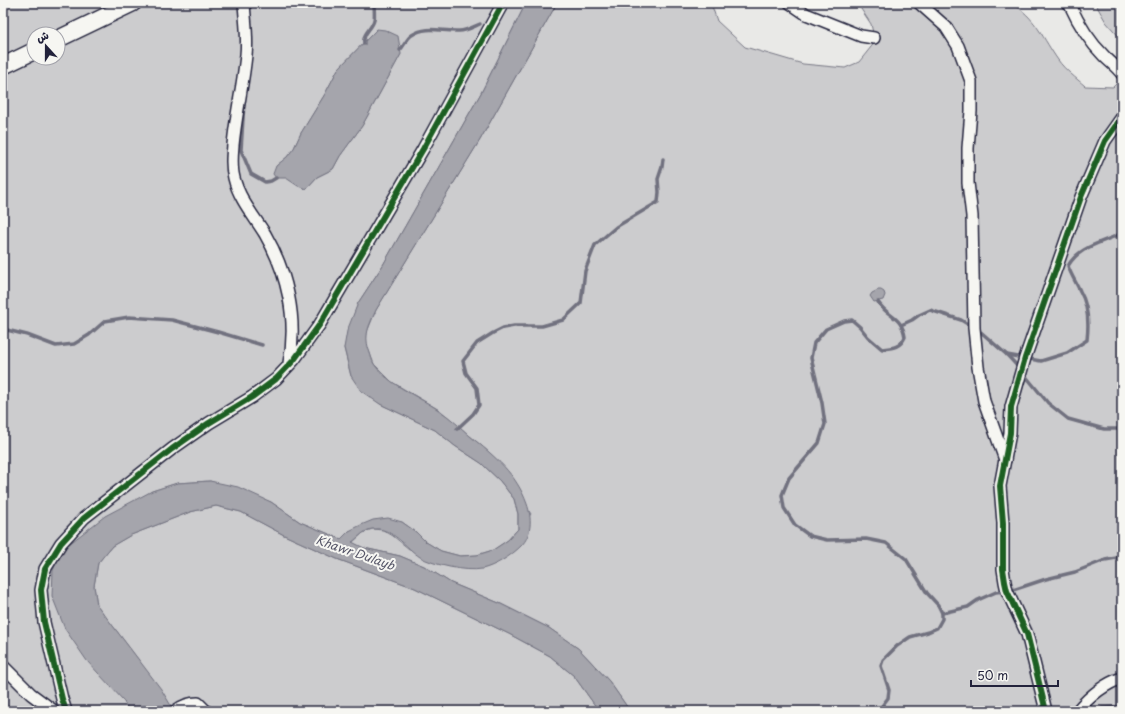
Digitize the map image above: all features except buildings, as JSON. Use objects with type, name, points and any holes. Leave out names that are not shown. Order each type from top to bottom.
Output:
[{"type":"main road","points":[[66,35],[133,3]]},
{"type":"main road","points":[[3,66],[26,55]]},
{"type":"street","points":[[244,3],[247,53],[243,84],[235,123],[232,162],[234,179],[240,193],[278,260],[288,294],[292,319],[292,349],[289,365]]},
{"type":"street","points":[[66,711],[60,692],[44,622],[41,590],[45,569],[61,543],[84,518],[172,449],[209,423],[252,397],[276,379],[289,365],[320,324],[423,149],[503,3]]},
{"type":"street","points":[[790,3],[806,14],[861,36],[874,38]]},
{"type":"street","points":[[919,3],[946,27],[958,46],[970,81],[971,111],[968,148],[968,183],[972,216],[974,328],[978,367],[984,401],[1005,461]]},
{"type":"street","points":[[1067,3],[1082,30],[1122,74]]},
{"type":"street","points":[[1046,711],[1027,634],[1007,591],[1004,575],[1000,486],[1010,433],[1012,407],[1025,358],[1081,197],[1105,141],[1122,117]]},
{"type":"street","points":[[3,666],[31,694],[54,711]]},
{"type":"street","points":[[1077,711],[1095,693],[1122,678]]},
{"type":"street","points":[[175,711],[190,703],[198,703],[206,711]]},
{"type":"shaded area","points":[[3,3],[526,3],[481,93],[383,265],[358,303],[344,348],[351,376],[380,404],[435,430],[455,446],[481,463],[500,481],[514,499],[518,514],[518,529],[508,540],[493,550],[477,555],[460,556],[441,551],[426,542],[416,532],[402,522],[349,531],[341,539],[300,522],[271,502],[210,481],[178,483],[152,491],[64,548],[123,700],[129,711],[3,711]],"holes":[[[377,29],[401,54],[362,126],[340,156],[333,169],[317,177],[306,189],[297,185],[276,166],[287,157],[294,148],[338,69]]]},
{"type":"shaded area","points":[[557,3],[711,3],[717,21],[745,47],[803,64],[845,68],[859,62],[875,42],[871,24],[857,3],[1011,3],[1027,15],[1061,64],[1085,86],[1113,87],[1122,78],[1122,711],[630,711],[609,681],[579,649],[549,628],[499,603],[451,583],[424,566],[400,556],[364,548],[352,543],[363,533],[372,529],[383,530],[409,549],[494,564],[531,514],[491,454],[441,411],[392,382],[374,364],[366,343],[367,332],[376,310],[480,140]]},
{"type":"shaded area","points":[[1095,3],[1122,3],[1122,40],[1106,22]]},
{"type":"shaded area","points":[[216,506],[241,512],[284,535],[337,559],[415,588],[509,634],[550,656],[574,676],[599,711],[173,711],[137,658],[97,605],[94,586],[98,563],[112,546],[131,535],[190,512]]},
{"type":"water","name":"Khawr Dulayb","points":[[526,3],[557,3],[480,140],[376,310],[368,331],[367,341],[374,364],[387,378],[448,417],[504,466],[511,474],[527,504],[530,515],[529,532],[525,542],[508,557],[492,566],[476,570],[468,570],[433,563],[420,557],[392,534],[379,529],[366,531],[352,542],[364,548],[400,556],[424,566],[451,583],[499,603],[549,628],[579,649],[609,681],[630,711],[599,711],[574,676],[550,656],[509,634],[415,588],[337,559],[284,535],[241,512],[216,506],[190,512],[131,535],[112,546],[98,563],[94,586],[97,605],[161,689],[173,711],[129,711],[123,700],[87,661],[65,629],[52,596],[53,570],[64,548],[105,516],[152,491],[177,483],[210,481],[238,487],[271,502],[300,522],[341,539],[349,531],[361,525],[373,520],[388,518],[402,522],[416,532],[426,542],[441,551],[460,556],[477,555],[493,550],[508,540],[518,529],[518,514],[514,499],[500,481],[481,463],[455,446],[435,430],[380,404],[361,391],[351,376],[344,348],[347,331],[358,303],[383,265],[481,93]]},
{"type":"water","points":[[377,29],[385,30],[398,36],[401,54],[362,126],[340,156],[333,169],[317,177],[306,189],[298,186],[286,178],[276,178],[273,174],[276,166],[287,157],[294,148],[338,69]]},
{"type":"water","points":[[878,290],[884,292],[885,295],[883,300],[874,302],[870,296]]},
{"type":"waterway","points":[[364,44],[364,37],[374,20],[374,3]]},
{"type":"waterway","points":[[400,50],[410,36],[423,30],[462,31],[480,24]]},
{"type":"waterway","points":[[244,103],[241,150],[251,174],[265,182],[276,178]]},
{"type":"waterway","points":[[457,429],[473,414],[479,405],[477,388],[466,373],[463,361],[477,343],[503,328],[514,326],[542,326],[563,320],[581,303],[585,271],[595,245],[616,227],[658,202],[658,179],[663,159]]},
{"type":"waterway","points":[[1007,355],[1041,361],[1067,353],[1087,340],[1088,321],[1085,302],[1068,266],[1073,259],[1085,249],[1122,233]]},
{"type":"waterway","points":[[878,302],[898,321],[905,337],[898,345],[892,348],[882,349],[852,320],[844,321],[826,329],[814,343],[811,358],[822,403],[825,424],[819,443],[789,478],[782,495],[784,508],[795,525],[810,536],[827,540],[866,539],[886,543],[906,559],[927,593],[938,605],[942,613],[942,619],[937,628],[910,637],[897,646],[883,660],[881,666],[889,690],[888,698],[878,711]]},
{"type":"waterway","points":[[901,325],[930,310],[961,320],[982,333],[1007,355],[1020,369]]},
{"type":"waterway","points":[[3,329],[27,335],[56,346],[74,344],[89,335],[105,321],[129,317],[172,320],[262,345]]},
{"type":"waterway","points":[[1024,374],[1048,403],[1068,419],[1104,429],[1122,429]]},
{"type":"waterway","points":[[942,613],[968,607],[978,600],[996,592],[1013,590],[1046,579],[1075,572],[1105,560],[1122,557]]},
{"type":"waterway","points":[[1102,708],[1122,707]]},
{"type":"waterway","points":[[580,711],[603,710]]},
{"type":"cycle path","points":[[66,711],[44,622],[41,590],[45,569],[61,543],[84,518],[172,449],[209,423],[252,397],[276,379],[294,360],[320,324],[423,149],[503,3]]},
{"type":"cycle path","points":[[1046,711],[1027,634],[1007,591],[1005,582],[1003,569],[1003,523],[1000,486],[1010,433],[1011,407],[1025,358],[1081,197],[1105,141],[1122,117]]}]
